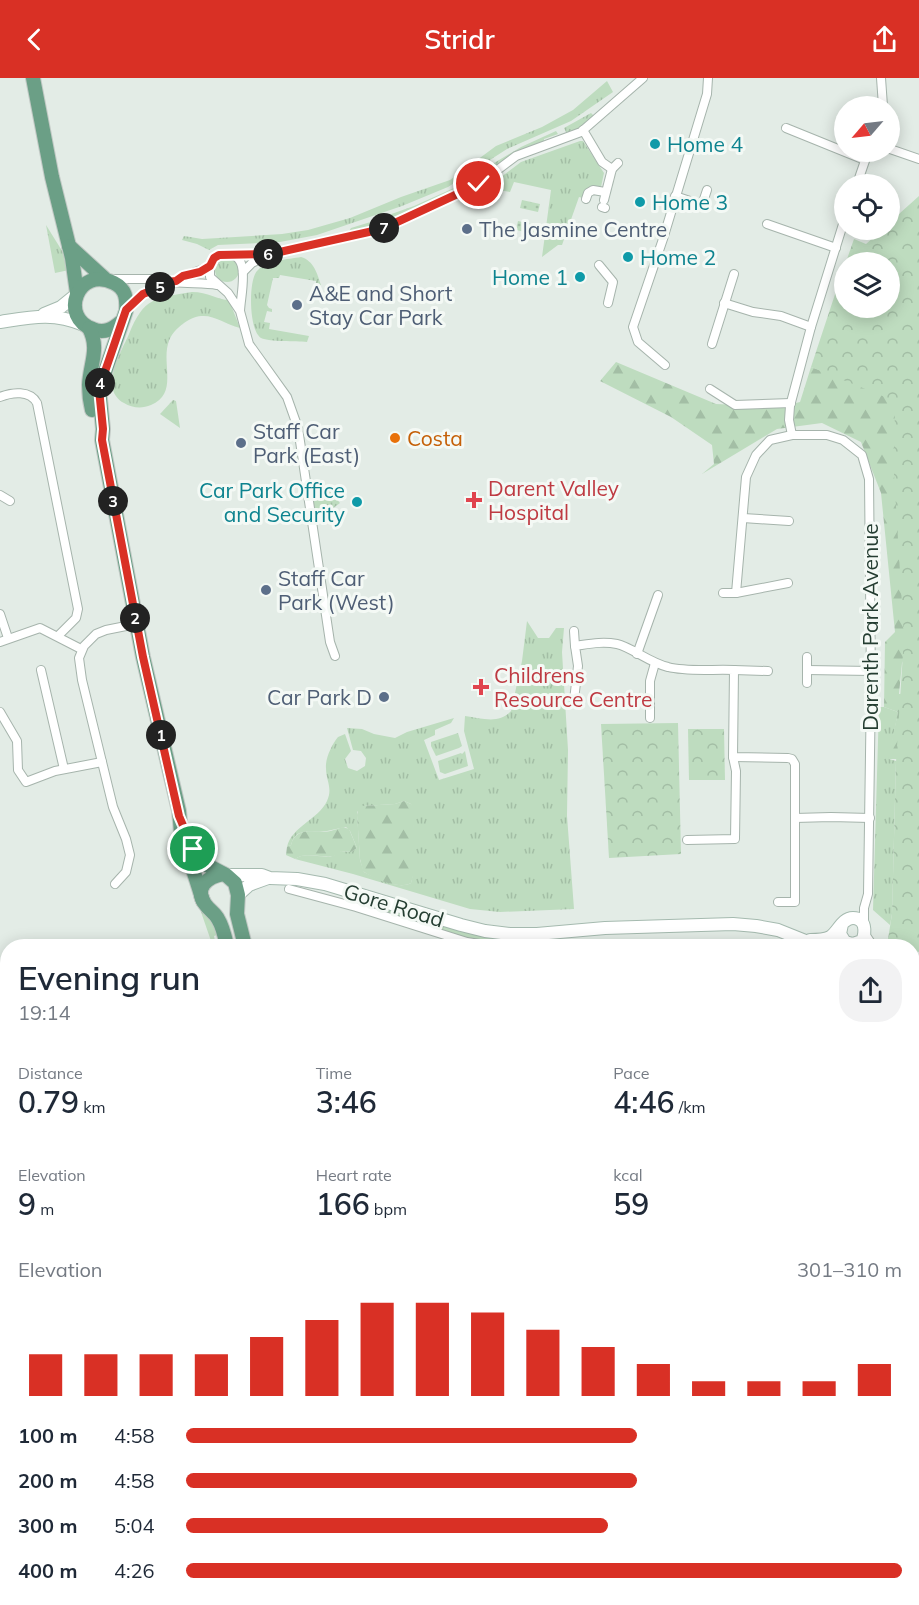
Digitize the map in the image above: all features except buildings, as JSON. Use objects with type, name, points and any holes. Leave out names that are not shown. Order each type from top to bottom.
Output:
[{"type":"main road","points":[[33,78],[59,212],[69,246],[77,293],[75,310],[94,339],[95,348],[89,392],[96,430],[102,440]]},
{"type":"main road","points":[[69,246],[104,278],[120,286],[127,299],[124,316],[99,389],[102,440],[136,624],[181,832],[203,901],[219,920],[225,939]]},
{"type":"main road","points":[[77,293],[84,284],[104,278]]},
{"type":"main road","points":[[86,327],[97,331],[107,331],[114,328],[124,316]]},
{"type":"main road","points":[[179,816],[195,853],[205,864],[235,883],[238,895],[237,914],[243,939]]},
{"type":"main road","points":[[203,901],[201,892],[203,884],[210,878],[224,875]]},
{"type":"street","points":[[104,278],[161,279],[171,282],[234,286],[252,263],[271,254],[388,227],[479,184],[506,162],[520,154],[584,130],[644,78]]},
{"type":"street","points":[[665,364],[638,342],[633,327],[663,239],[707,94],[708,78]]},
{"type":"street","points":[[881,78],[882,96]]},
{"type":"street","points":[[786,128],[834,145]]},
{"type":"street","points":[[584,130],[602,162],[615,166],[606,196],[593,190],[586,199]]},
{"type":"street","points":[[900,152],[919,159]]},
{"type":"street","points":[[675,196],[702,205],[707,190]]},
{"type":"street","points":[[767,224],[836,248]]},
{"type":"street","points":[[736,593],[746,477],[756,455],[770,440],[792,435],[789,420],[791,403],[811,327],[838,240]]},
{"type":"street","points":[[231,254],[239,259],[243,275],[240,311]]},
{"type":"street","points":[[124,316],[143,294],[183,276],[197,273],[210,266],[217,256],[271,254]]},
{"type":"street","points":[[599,265],[613,282],[608,303]]},
{"type":"street","points":[[210,266],[210,277],[229,294],[240,311],[249,344],[287,397],[298,428],[330,642],[335,656]]},
{"type":"street","points":[[712,344],[734,274]]},
{"type":"street","points":[[40,316],[62,307],[77,293]]},
{"type":"street","points":[[724,303],[753,312],[781,316],[811,327]]},
{"type":"street","points":[[0,322],[40,316],[63,317],[86,327]]},
{"type":"street","points":[[710,389],[735,405],[791,403]]},
{"type":"street","points":[[0,397],[9,394],[27,394],[37,402],[78,609],[76,618],[58,636]]},
{"type":"street","name":"Darenth Park Avenue","points":[[792,435],[827,435],[843,440],[862,455],[869,479],[870,818],[868,894],[859,938]]},
{"type":"street","points":[[0,495],[10,501]]},
{"type":"street","points":[[743,518],[789,521]]},
{"type":"street","points":[[723,593],[736,593],[788,583]]},
{"type":"street","points":[[637,654],[658,595]]},
{"type":"street","points":[[0,614],[4,640],[39,628],[81,649]]},
{"type":"street","points":[[115,884],[126,872],[129,855],[126,839],[113,807],[79,666],[81,649],[90,639],[101,631],[136,624]]},
{"type":"street","points":[[574,632],[578,666],[574,700]]},
{"type":"street","points":[[574,646],[592,643],[615,644],[655,663],[681,669],[768,671]]},
{"type":"street","points":[[807,657],[807,683]]},
{"type":"street","points":[[650,718],[650,679],[655,663]]},
{"type":"street","points":[[41,670],[64,769]]},
{"type":"street","points":[[687,840],[735,839],[734,670]]},
{"type":"street","points":[[807,670],[871,671]]},
{"type":"street","points":[[0,712],[17,741],[18,770],[24,780],[102,762]]},
{"type":"street","points":[[733,757],[792,759],[795,764],[795,902],[778,902]]},
{"type":"street","points":[[795,818],[831,816],[870,818]]},
{"type":"street","name":"Gore Road","points":[[224,875],[262,875],[270,878],[297,879],[325,884],[485,931],[527,939]]},
{"type":"street","name":"Gore Road","points":[[238,895],[249,885],[270,878]]},
{"type":"street","name":"Gore Road","points":[[289,889],[356,907],[457,939]]},
{"type":"street","points":[[356,907],[360,895]]},
{"type":"street","points":[[812,939],[829,937],[864,908]]},
{"type":"street","points":[[857,919],[859,938],[840,934],[847,921],[857,919]]},
{"type":"street","name":"Gore Road","points":[[551,939],[605,927],[733,924],[769,928],[801,939]]},
{"type":"green space","points":[[607,81],[613,92],[571,121],[507,149],[448,187],[402,206],[317,235],[280,242],[218,245],[209,250],[182,240],[184,236],[202,239],[282,234],[308,230],[350,218],[450,180],[496,146],[542,127],[573,110]]},
{"type":"green space","points":[[591,113],[595,117],[579,129],[567,134],[564,128]]},
{"type":"green space","points":[[556,131],[558,134],[544,139],[544,142],[516,152],[492,169],[489,166],[521,147]]},
{"type":"green space","points":[[583,141],[604,173],[601,187],[595,187],[583,198],[579,197],[562,245],[558,245],[542,257],[551,190],[514,182],[510,192],[494,189],[492,186],[476,196],[521,162]]},
{"type":"green space","points":[[484,169],[489,172],[480,180],[460,190],[459,185]]},
{"type":"green space","points":[[454,188],[456,192],[405,213],[392,221],[380,218],[414,206]]},
{"type":"green space","points":[[919,196],[919,939],[888,939],[892,914],[896,762],[904,637],[894,474],[895,401],[811,367],[834,297],[834,318],[900,318],[900,252],[849,252],[854,240],[866,244],[871,240],[900,240],[900,213]]},
{"type":"green space","points":[[522,200],[540,204],[538,212],[520,208]]},
{"type":"green space","points":[[377,220],[387,224],[362,232],[358,229],[348,233],[351,228]]},
{"type":"green space","points":[[518,221],[536,225],[534,234],[516,230]]},
{"type":"green space","points":[[46,225],[64,254],[69,270],[55,273]]},
{"type":"green space","points":[[301,257],[312,264],[321,285],[316,286],[316,281],[280,275],[279,278],[273,278],[267,305],[272,312],[267,311],[264,322],[270,323],[269,329],[309,336],[307,342],[261,338],[257,334],[252,316],[251,295],[254,276],[266,265]]},
{"type":"green space","points":[[227,258],[232,259],[238,265],[238,275],[232,281],[227,282],[222,281],[216,275],[215,270],[216,265],[222,259]]},
{"type":"green space","points":[[192,292],[229,300],[240,328],[207,316],[192,318],[184,323],[174,332],[168,344],[167,386],[164,394],[159,400],[144,407],[134,407],[124,403],[117,397],[112,380],[117,361],[134,322],[152,301]]},
{"type":"green space","points":[[616,362],[716,404],[779,407],[800,402],[811,367],[898,398],[919,633],[902,663],[899,694],[919,692],[903,759],[888,759],[898,712],[884,707],[885,642],[895,632],[881,493],[861,442],[822,423],[777,429],[702,474],[714,464],[712,445],[671,417],[600,381]]},
{"type":"green space","points":[[173,400],[176,401],[180,428],[160,414]]},
{"type":"green space","points":[[322,482],[340,503],[328,512],[313,514],[310,488],[312,483]]},
{"type":"green space","points":[[527,621],[538,638],[549,638],[556,628],[564,628],[562,652],[568,750],[567,816],[574,909],[500,912],[470,909],[295,859],[306,855],[331,856],[341,851],[351,852],[357,848],[346,827],[301,833],[287,847],[299,828],[318,813],[327,801],[329,784],[326,764],[331,748],[338,737],[345,734],[351,751],[345,759],[348,768],[357,771],[365,766],[366,758],[361,751],[353,750],[347,728],[362,729],[395,738],[407,732],[454,718],[451,723],[435,730],[435,735],[424,740],[439,780],[474,769],[464,731],[465,716],[495,719],[511,711],[522,661]],"holes":[[[404,801],[411,804],[413,824],[411,883],[394,884],[364,872],[360,860],[357,812],[363,806],[395,804]]]},
{"type":"green space","points":[[879,707],[898,712],[889,759],[896,761],[890,925],[873,910]]},
{"type":"green space","points":[[678,723],[681,854],[609,858],[601,724]]},
{"type":"green space","points":[[688,729],[724,729],[725,780],[689,780]]},
{"type":"green space","points":[[458,733],[462,746],[436,756],[431,742]]},
{"type":"green space","points":[[465,751],[468,766],[445,774],[440,772],[438,761]]},
{"type":"green space","points":[[404,801],[411,804],[414,809],[413,876],[411,883],[400,885],[379,880],[363,871],[357,815],[362,806],[395,804]]},
{"type":"green space","points":[[343,827],[349,829],[357,848],[351,852],[341,851],[340,854],[334,856],[305,855],[295,859],[286,855],[287,847],[299,834],[308,831],[328,832]]},
{"type":"green space","points":[[362,901],[529,939],[466,938],[361,906]]},
{"type":"green space","points":[[200,909],[213,922],[217,935],[214,936],[215,939],[210,939]]},
{"type":"place","name":"Home 4","points":[[655,144]]},
{"type":"place","name":"Home 3","points":[[640,202]]},
{"type":"place","name":"The Jasmine Centre","points":[[467,229]]},
{"type":"place","name":"Home 2","points":[[628,257]]},
{"type":"place","name":"Home 1","points":[[580,277]]},
{"type":"place","name":"A&E and Short Stay Car Park","points":[[297,305]]},
{"type":"place","name":"Costa","points":[[395,438]]},
{"type":"place","name":"Staff Car Park (East)","points":[[241,443]]},
{"type":"place","name":"Darent Valley Hospital","points":[[474,500]]},
{"type":"place","name":"Car Park Office and Security","points":[[357,502]]},
{"type":"place","name":"Staff Car Park (West)","points":[[266,590]]},
{"type":"place","name":"Childrens Resource Centre","points":[[481,687]]},
{"type":"place","name":"Car Park D","points":[[384,697]]},
{"type":"route","points":[[193,849],[179,816],[143,657],[102,440],[99,389],[126,310],[143,294],[167,282],[200,272],[210,266],[214,258],[219,255],[271,254],[382,229],[479,184]]}]
